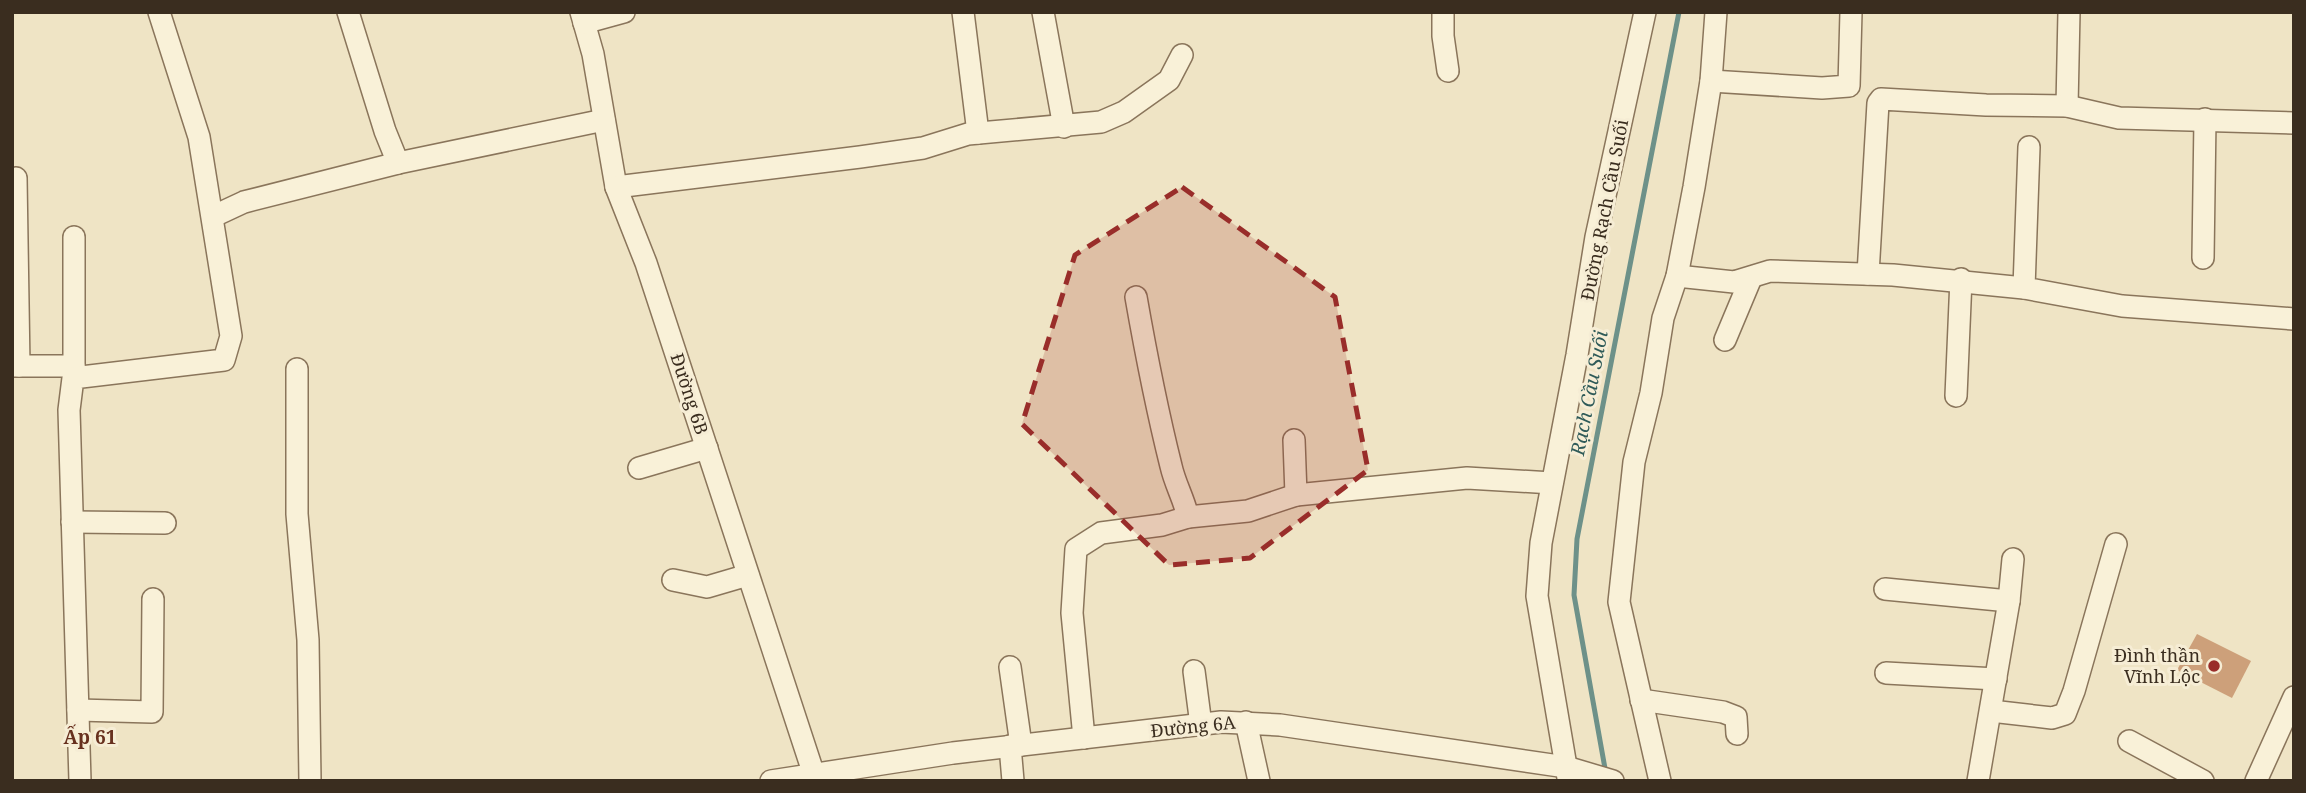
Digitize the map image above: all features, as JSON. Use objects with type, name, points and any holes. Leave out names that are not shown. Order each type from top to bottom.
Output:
[{"type":"street","points":[[16,178],[15,366],[74,372],[224,360],[231,336],[214,216],[199,137],[159,12]]},
{"type":"street","points":[[348,12],[385,131],[398,163]]},
{"type":"street","points":[[582,18],[624,12]]},
{"type":"street","points":[[963,12],[978,133]]},
{"type":"street","points":[[1043,12],[1064,127]]},
{"type":"street","points":[[1443,12],[1448,71]]},
{"type":"street","name":"Đường Rạch Cầu Suối","points":[[1570,773],[1538,596],[1541,543],[1577,355],[1596,237],[1645,12]]},
{"type":"street","points":[[1660,781],[1619,602],[1634,462],[1651,393],[1663,318],[1676,276],[1711,81],[1716,12]]},
{"type":"street","points":[[1711,81],[1822,89],[1849,86],[1851,12]]},
{"type":"street","points":[[2067,106],[2069,12]]},
{"type":"street","name":"Đường 6B","points":[[582,18],[593,54],[616,187],[646,263],[815,777]]},
{"type":"street","points":[[616,187],[923,148],[978,133],[1101,122],[1125,112],[1169,80],[1182,55]]},
{"type":"street","points":[[1868,274],[1879,100],[2067,106],[2119,118],[2294,124]]},
{"type":"street","points":[[2203,258],[2205,119]]},
{"type":"street","points":[[214,216],[244,202],[398,163],[604,120]]},
{"type":"street","points":[[2024,288],[2029,147]]},
{"type":"street","points":[[74,237],[74,372],[69,410],[80,781]]},
{"type":"street","points":[[1676,276],[1734,282],[1770,271],[1961,279],[2122,306],[2294,319]]},
{"type":"street","points":[[1725,340],[1751,278]]},
{"type":"street","points":[[1956,396],[1961,279]]},
{"type":"street","points":[[1136,297],[1151,386],[1175,482],[1185,502],[1188,517]]},
{"type":"street","points":[[297,369],[297,514],[307,640],[310,781]]},
{"type":"street","points":[[1294,440],[1296,495]]},
{"type":"street","points":[[639,468],[707,448]]},
{"type":"street","points":[[1084,738],[1072,613],[1076,550],[1101,533],[1162,525],[1188,517],[1248,511],[1296,495],[1456,478],[1552,483]]},
{"type":"street","points":[[72,522],[165,523]]},
{"type":"street","points":[[1991,711],[2052,718],[2065,714],[2116,544]]},
{"type":"street","points":[[1978,781],[2009,601],[2013,559]]},
{"type":"street","points":[[673,580],[707,587],[748,575]]},
{"type":"street","points":[[1885,589],[2009,601]]},
{"type":"street","points":[[78,710],[152,712],[153,599]]},
{"type":"street","points":[[1010,667],[1016,745],[1013,781]]},
{"type":"street","points":[[1194,671],[1201,725]]},
{"type":"street","points":[[1886,673],[1996,679]]},
{"type":"street","points":[[2256,781],[2294,697]]},
{"type":"street","points":[[1642,700],[1723,712],[1736,717],[1737,734]]},
{"type":"street","points":[[1246,722],[1259,781]]},
{"type":"street","name":"Đường 6A","points":[[771,781],[815,777],[1016,745],[1246,722],[1613,781]]},
{"type":"street","points":[[2129,741],[2203,781]]},
{"type":"highlighted area","points":[[1182,187],[1335,297],[1368,470],[1250,558],[1169,565],[1022,424],[1075,255]]},
{"type":"building","name":"Đình thần Vĩnh Lộc","points":[[2197,634],[2251,661],[2232,698],[2177,670]]},
{"type":"waterway","name":"Rạch Cầu Suối","points":[[1606,774],[1574,595],[1577,539],[1679,12]]},
{"type":"place","name":"Đình thần Vĩnh Lộc","points":[[2214,666]]},
{"type":"district","name":"Ấp 61","points":[[90,737]]}]
